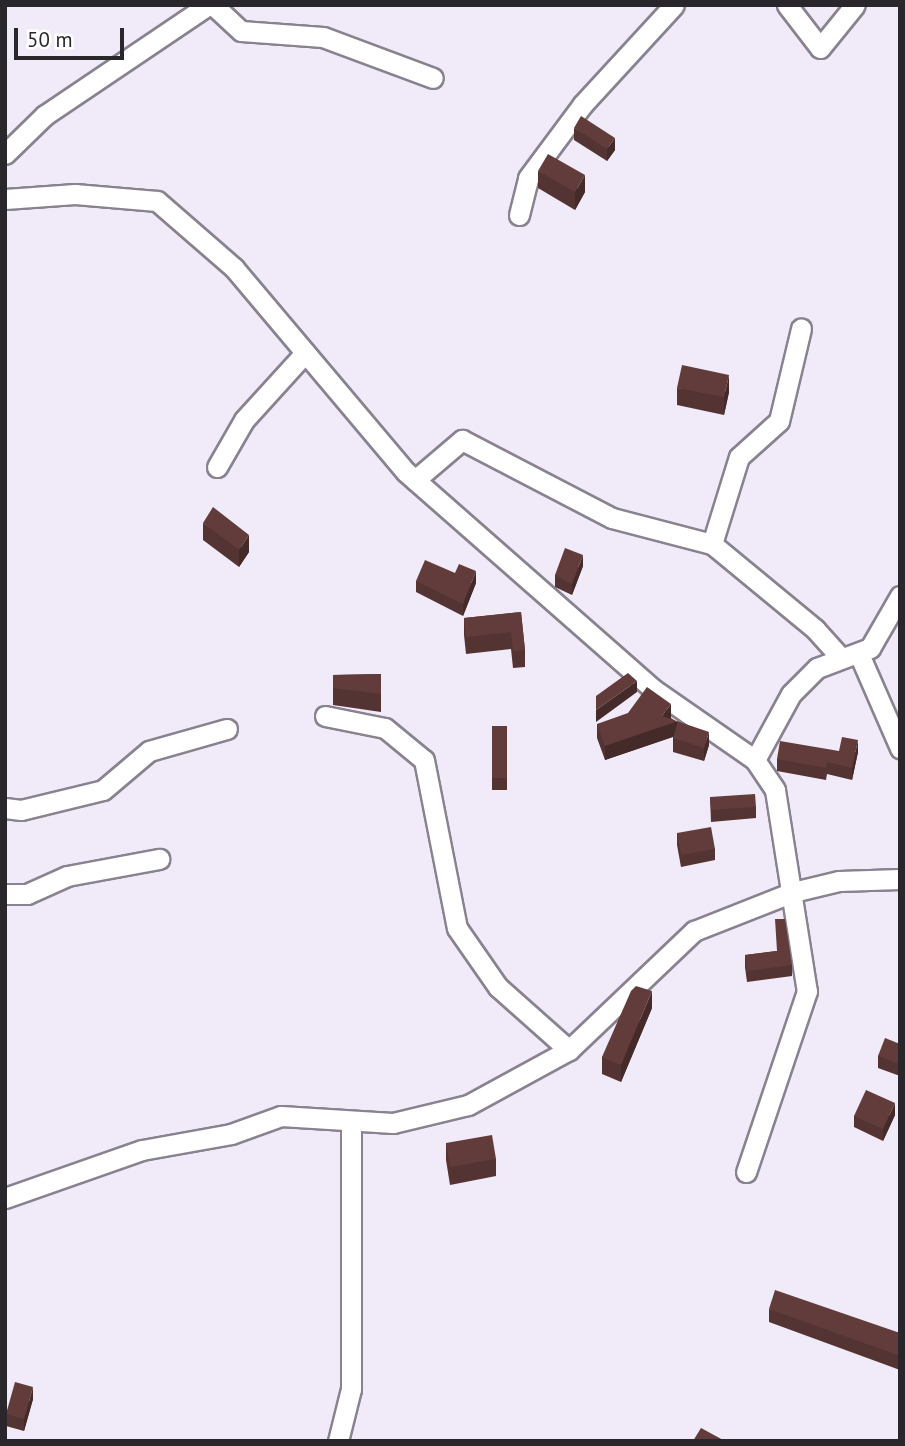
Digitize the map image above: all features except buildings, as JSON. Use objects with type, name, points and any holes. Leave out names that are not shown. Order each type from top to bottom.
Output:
[{"type":"street","points":[[5,154],[46,115],[211,5],[241,32],[323,37],[433,78]]},
{"type":"street","points":[[519,215],[528,178],[583,104],[674,5]]},
{"type":"street","points":[[786,5],[820,48],[855,5]]},
{"type":"street","points":[[5,199],[75,194],[156,201],[234,268],[415,480],[653,689],[755,760],[775,790],[807,990],[746,1172]]},
{"type":"street","points":[[712,544],[739,457],[779,421],[801,329]]},
{"type":"street","points":[[216,467],[244,420],[305,353]]},
{"type":"street","points":[[415,480],[462,440],[612,518],[712,544],[850,656],[900,748]]},
{"type":"street","points":[[755,760],[791,694],[817,668],[870,648],[900,596]]},
{"type":"street","points":[[325,716],[385,728],[424,760],[441,835],[457,928],[498,987],[569,1050]]},
{"type":"street","points":[[5,808],[21,810],[103,790],[135,767],[149,751],[227,729]]},
{"type":"street","points":[[5,894],[27,894],[67,876],[159,859]]},
{"type":"street","points":[[5,1198],[142,1150],[231,1135],[281,1116],[393,1124],[468,1105],[569,1050],[694,931],[793,892],[838,881],[900,879]]},
{"type":"street","points":[[338,1441],[351,1389],[351,1121]]}]
